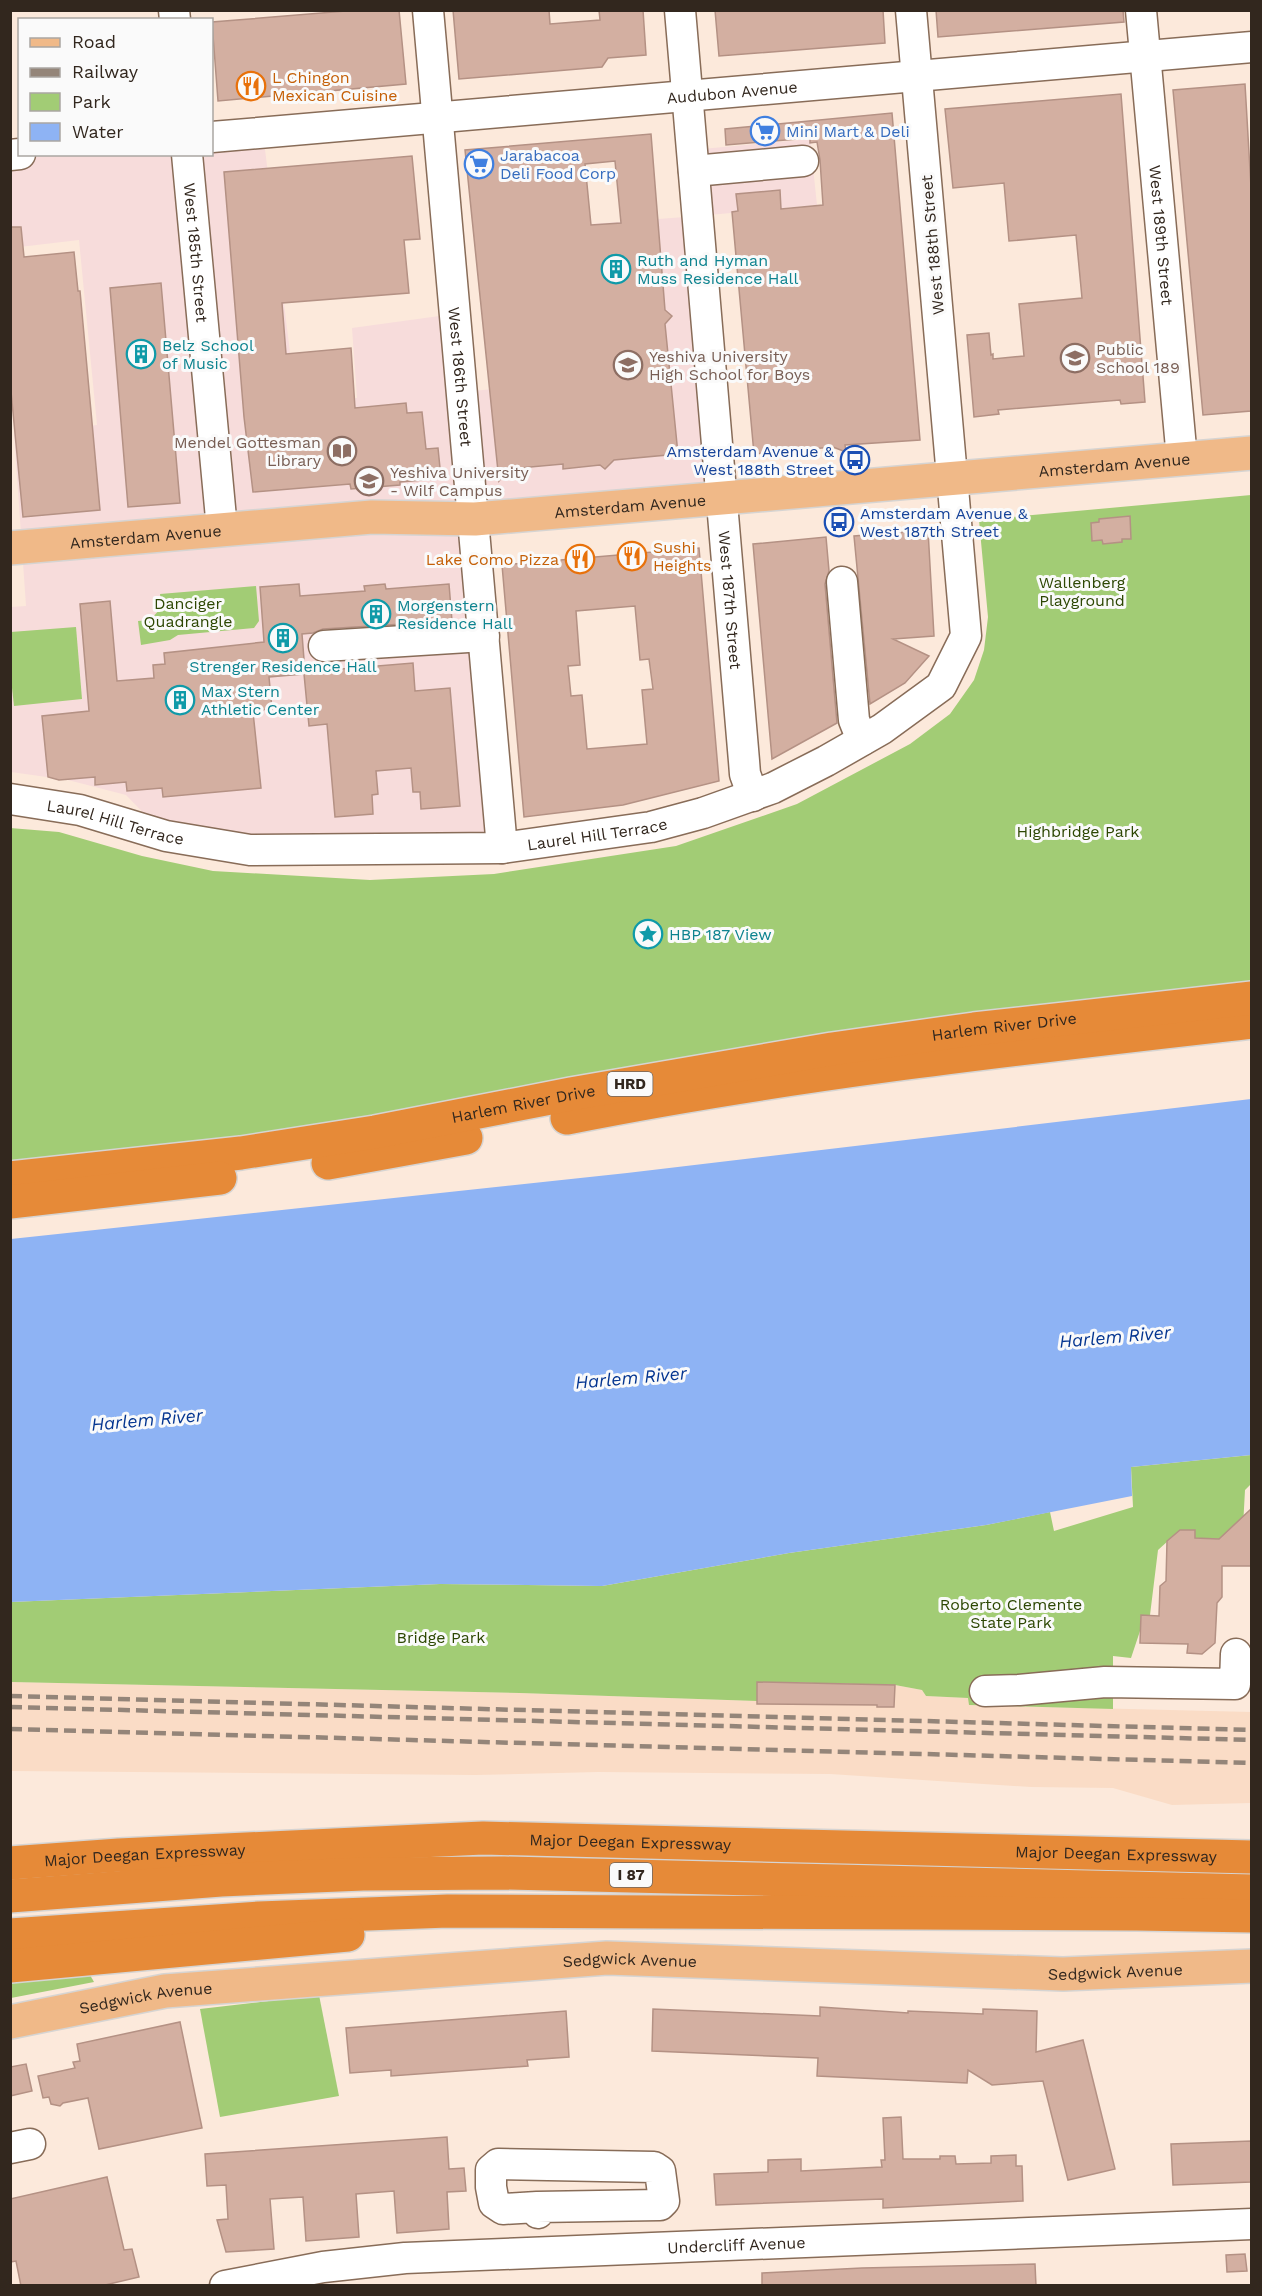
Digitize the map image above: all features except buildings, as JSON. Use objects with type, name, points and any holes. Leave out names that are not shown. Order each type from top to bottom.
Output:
[{"type":"highway","name":"Harlem River Drive","points":[[10,1178],[241,1154],[832,1049],[974,1029],[1251,998]]},
{"type":"highway","name":"Harlem River Drive","points":[[10,1202],[244,1176],[369,1157],[574,1117],[837,1073],[978,1053],[1251,1022]]},
{"type":"highway","points":[[10,1842],[322,1825],[483,1838]]},
{"type":"highway","name":"Major Deegan Expressway","points":[[10,1863],[119,1854],[483,1838],[1251,1857]]},
{"type":"highway","name":"Major Deegan Expressway","points":[[10,1896],[233,1879],[363,1874],[493,1873],[1251,1891]]},
{"type":"highway","points":[[10,1935],[194,1922],[393,1912],[1251,1916]]},
{"type":"highway","points":[[10,1966],[418,1930],[772,1912]]},
{"type":"main road","name":"Amsterdam Avenue","points":[[10,548],[372,517],[475,519],[1251,453]]},
{"type":"main road","name":"Sedgwick Avenue","points":[[10,2022],[165,1991],[607,1958],[1063,1974],[1251,1966]]},
{"type":"street","name":"West 186th Street","points":[[428,10],[460,393],[475,519],[502,848]]},
{"type":"street","name":"West 187th Street","points":[[680,10],[745,774],[753,796]]},
{"type":"street","name":"West 188th Street","points":[[910,10],[953,479]]},
{"type":"street","name":"West 189th Street","points":[[1141,10],[1182,459]]},
{"type":"street","name":"Audubon Avenue","points":[[213,137],[1251,47]]},
{"type":"street","name":"West 185th Street","points":[[187,156],[222,529]]},
{"type":"street","points":[[694,171],[803,162]]},
{"type":"street","name":"Laurel Hill Terrace","points":[[10,799],[80,810],[166,836],[250,850],[502,848],[651,827],[703,813],[773,788],[866,738],[941,686],[966,636],[953,479]]},
{"type":"street","points":[[846,581],[854,720],[866,738]]},
{"type":"street","points":[[324,646],[484,636]]},
{"type":"street","points":[[985,1691],[1105,1682],[1235,1684],[1236,1654]]},
{"type":"street","points":[[498,2164],[654,2167],[660,2171],[664,2201],[660,2205],[538,2226],[494,2203],[490,2187],[491,2170],[498,2164]]},
{"type":"street","name":"Undercliff Avenue","points":[[225,2286],[314,2269],[381,2260],[538,2226],[1251,2224]]},
{"type":"shaded area","name":"Yeshiva University - Wilf Campus","points":[[263,133],[296,401],[357,398],[352,328],[454,314],[461,392],[580,381],[565,226],[698,216],[722,498],[475,520],[502,848],[166,836],[126,795],[68,780],[11,772],[11,607],[26,606],[14,433],[97,425],[79,240],[11,248],[11,155],[213,156],[213,137]]},
{"type":"shaded area","points":[[810,139],[817,205],[698,216],[691,150]]},
{"type":"shaded area","points":[[11,1682],[520,1693],[756,1701],[757,1682],[775,1682],[895,1685],[922,1690],[926,1696],[969,1698],[969,1705],[1252,1712],[1251,1803],[1172,1805],[1113,1788],[1031,1787],[830,1774],[598,1772],[475,1775],[11,1771]]},
{"type":"green space","name":"Highbridge Park","points":[[1251,495],[1251,986],[276,1136],[11,1166],[10,828],[59,832],[142,856],[213,871],[370,880],[494,874],[676,846],[797,804],[910,744],[950,714],[974,680],[984,650],[988,617],[979,520]]},
{"type":"green space","name":"Danciger Quadrangle","points":[[256,586],[259,621],[254,628],[178,635],[170,640],[141,645],[138,621],[150,620],[162,607],[160,594]]},
{"type":"green space","points":[[76,627],[82,699],[14,706],[10,670],[11,632]]},
{"type":"green space","name":"Roberto Clemente State Park","points":[[1251,1455],[1251,1484],[1245,1490],[1243,1527],[1219,1539],[1195,1538],[1195,1530],[1180,1530],[1158,1550],[1150,1615],[1141,1615],[1140,1631],[1131,1658],[1113,1656],[1113,1709],[969,1705],[968,1698],[926,1696],[922,1690],[895,1685],[774,1682],[757,1682],[757,1701],[520,1693],[11,1682],[10,1602],[440,1584],[602,1586],[789,1553],[986,1525],[1050,1512],[1054,1531],[1133,1507],[1131,1467]]},
{"type":"green space","points":[[90,1975],[94,1982],[11,1998],[11,1982]]},
{"type":"green space","points":[[319,1995],[339,2096],[220,2117],[200,2009]]},
{"type":"water","name":"Harlem River","points":[[1251,1099],[1251,1455],[1131,1467],[1132,1496],[986,1525],[789,1553],[602,1586],[440,1584],[11,1602],[11,1239],[627,1173]]},
{"type":"railway","points":[[10,1696],[1252,1730]]},
{"type":"railway","points":[[10,1707],[1252,1740]]},
{"type":"railway","points":[[10,1729],[1252,1763]]},
{"type":"place","name":"L Chingon Mexican Cuisine","points":[[251,86]]},
{"type":"place","name":"Mini Mart & Deli","points":[[765,131]]},
{"type":"place","name":"Jarabacoa Deli Food Corp","points":[[479,164]]},
{"type":"place","name":"Ruth and Hyman Muss Residence Hall","points":[[616,269]]},
{"type":"place","name":"Belz School of Music","points":[[141,354]]},
{"type":"place","name":"Public School 189","points":[[1075,358]]},
{"type":"place","name":"Yeshiva University High School for Boys","points":[[628,365]]},
{"type":"place","name":"Mendel Gottesman Library","points":[[342,451]]},
{"type":"place","name":"Amsterdam Avenue & West 188th Street","points":[[855,460]]},
{"type":"place","name":"Yeshiva University - Wilf Campus","points":[[369,481]]},
{"type":"place","name":"Amsterdam Avenue & West 187th Street","points":[[839,522]]},
{"type":"place","name":"Sushi Heights","points":[[632,556]]},
{"type":"place","name":"Lake Como Pizza","points":[[580,559]]},
{"type":"place","name":"Morgenstern Residence Hall","points":[[376,614]]},
{"type":"place","name":"Strenger Residence Hall","points":[[283,638]]},
{"type":"place","name":"Max Stern Athletic Center","points":[[180,700]]},
{"type":"place","name":"HBP 187 View","points":[[648,934]]},
{"type":"park label","name":"Wallenberg Playground","points":[[1082,591]]},
{"type":"park label","name":"Bridge Park","points":[[441,1637]]}]
